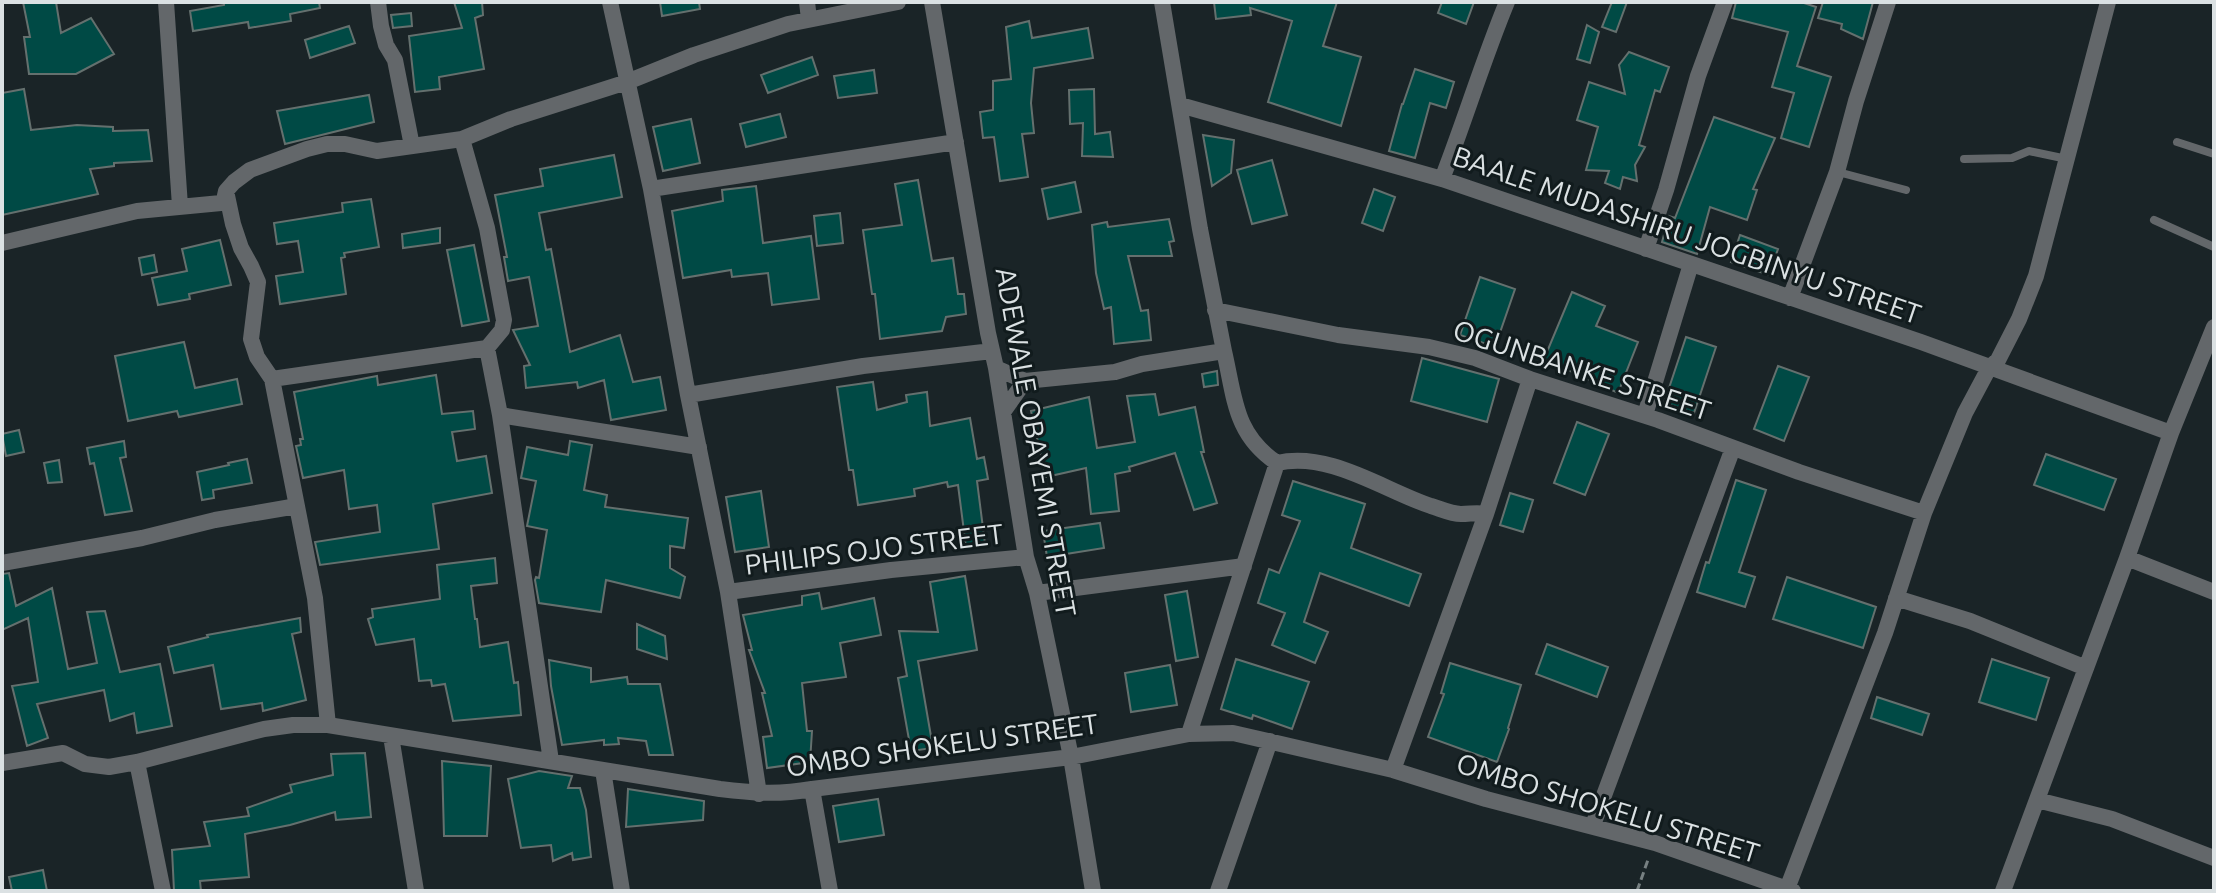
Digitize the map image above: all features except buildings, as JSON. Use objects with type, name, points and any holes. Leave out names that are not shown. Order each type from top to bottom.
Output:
[{"type":"street","points":[[166,2],[180,206]]},
{"type":"street","points":[[378,2],[386,45],[395,60],[412,146]]},
{"type":"street","points":[[610,2],[651,189],[728,592],[759,794]]},
{"type":"street","points":[[807,2],[809,19]]},
{"type":"street","points":[[2,243],[137,211],[221,203],[226,191],[250,170],[327,144],[345,144],[377,151],[462,139],[511,119],[627,82],[694,55],[809,19],[898,2]]},
{"type":"street","name":"ADEWALE OBAYEMI STREET","points":[[932,2],[1026,557],[1037,593],[1071,757],[1093,891]]},
{"type":"street","points":[[1162,2],[1215,310],[1245,433],[1277,463],[1290,460],[1311,462],[1367,477],[1447,511],[1486,514]]},
{"type":"street","points":[[1442,179],[1507,2]]},
{"type":"street","points":[[1646,249],[1698,76],[1725,2]]},
{"type":"street","points":[[1790,298],[1837,172],[1888,2]]},
{"type":"street","points":[[1790,890],[1924,513],[1965,413],[1989,368],[1998,360],[2036,276],[2108,2]]},
{"type":"street","name":"BAALE MUDASHIRU JOGBINYU STREET","points":[[1180,105],[1442,179],[1921,342],[2171,433]]},
{"type":"street","points":[[272,379],[487,348],[502,330],[504,320],[487,228],[462,139]]},
{"type":"street","points":[[651,189],[956,142]]},
{"type":"street","points":[[226,191],[241,248],[258,282],[251,339],[257,357],[272,379],[315,598],[328,725]]},
{"type":"street","points":[[1645,415],[1691,264]]},
{"type":"street","name":"OGUNBANKE STREET","points":[[1215,310],[1338,335],[1429,347],[1475,358],[1924,513]]},
{"type":"street","points":[[2003,891],[2171,433],[2214,327]]},
{"type":"street","points":[[487,348],[500,415],[551,761]]},
{"type":"street","points":[[688,395],[863,366],[994,359],[1025,381],[1115,372],[1130,366],[1224,351]]},
{"type":"street","points":[[1393,770],[1486,514],[1530,379]]},
{"type":"street","points":[[1003,412],[1025,381]]},
{"type":"street","points":[[500,415],[699,447]]},
{"type":"street","points":[[1593,825],[1733,448]]},
{"type":"street","points":[[1189,734],[1277,463]]},
{"type":"street","points":[[2,563],[297,506]]},
{"type":"street","name":"PHILIPS OJO STREET","points":[[728,592],[891,570],[1026,557]]},
{"type":"street","points":[[2127,558],[2214,592]]},
{"type":"street","points":[[1037,593],[1244,566]]},
{"type":"street","points":[[1896,598],[1970,621],[2086,668]]},
{"type":"street","name":"OMBO SHOKELU STREET","points":[[2,763],[63,753],[85,764],[109,767],[264,729],[328,725],[759,794],[787,794],[1071,757],[1189,734],[1233,733],[1393,770],[1486,799],[1593,825],[1790,890]]},
{"type":"street","points":[[391,736],[416,891]]},
{"type":"street","points":[[1218,891],[1270,741]]},
{"type":"street","points":[[137,762],[163,891]]},
{"type":"street","points":[[603,770],[622,891]]},
{"type":"street","points":[[812,789],[830,891]]},
{"type":"street","points":[[2037,800],[2112,819],[2214,858]]},
{"type":"lane","points":[[2177,142],[2214,154]]},
{"type":"lane","points":[[1964,159],[2012,158],[2029,151],[2067,160]]},
{"type":"lane","points":[[1837,172],[1906,190]]},
{"type":"lane","points":[[2154,220],[2214,247]]},
{"type":"path","points":[[1637,891],[1655,843]]}]
